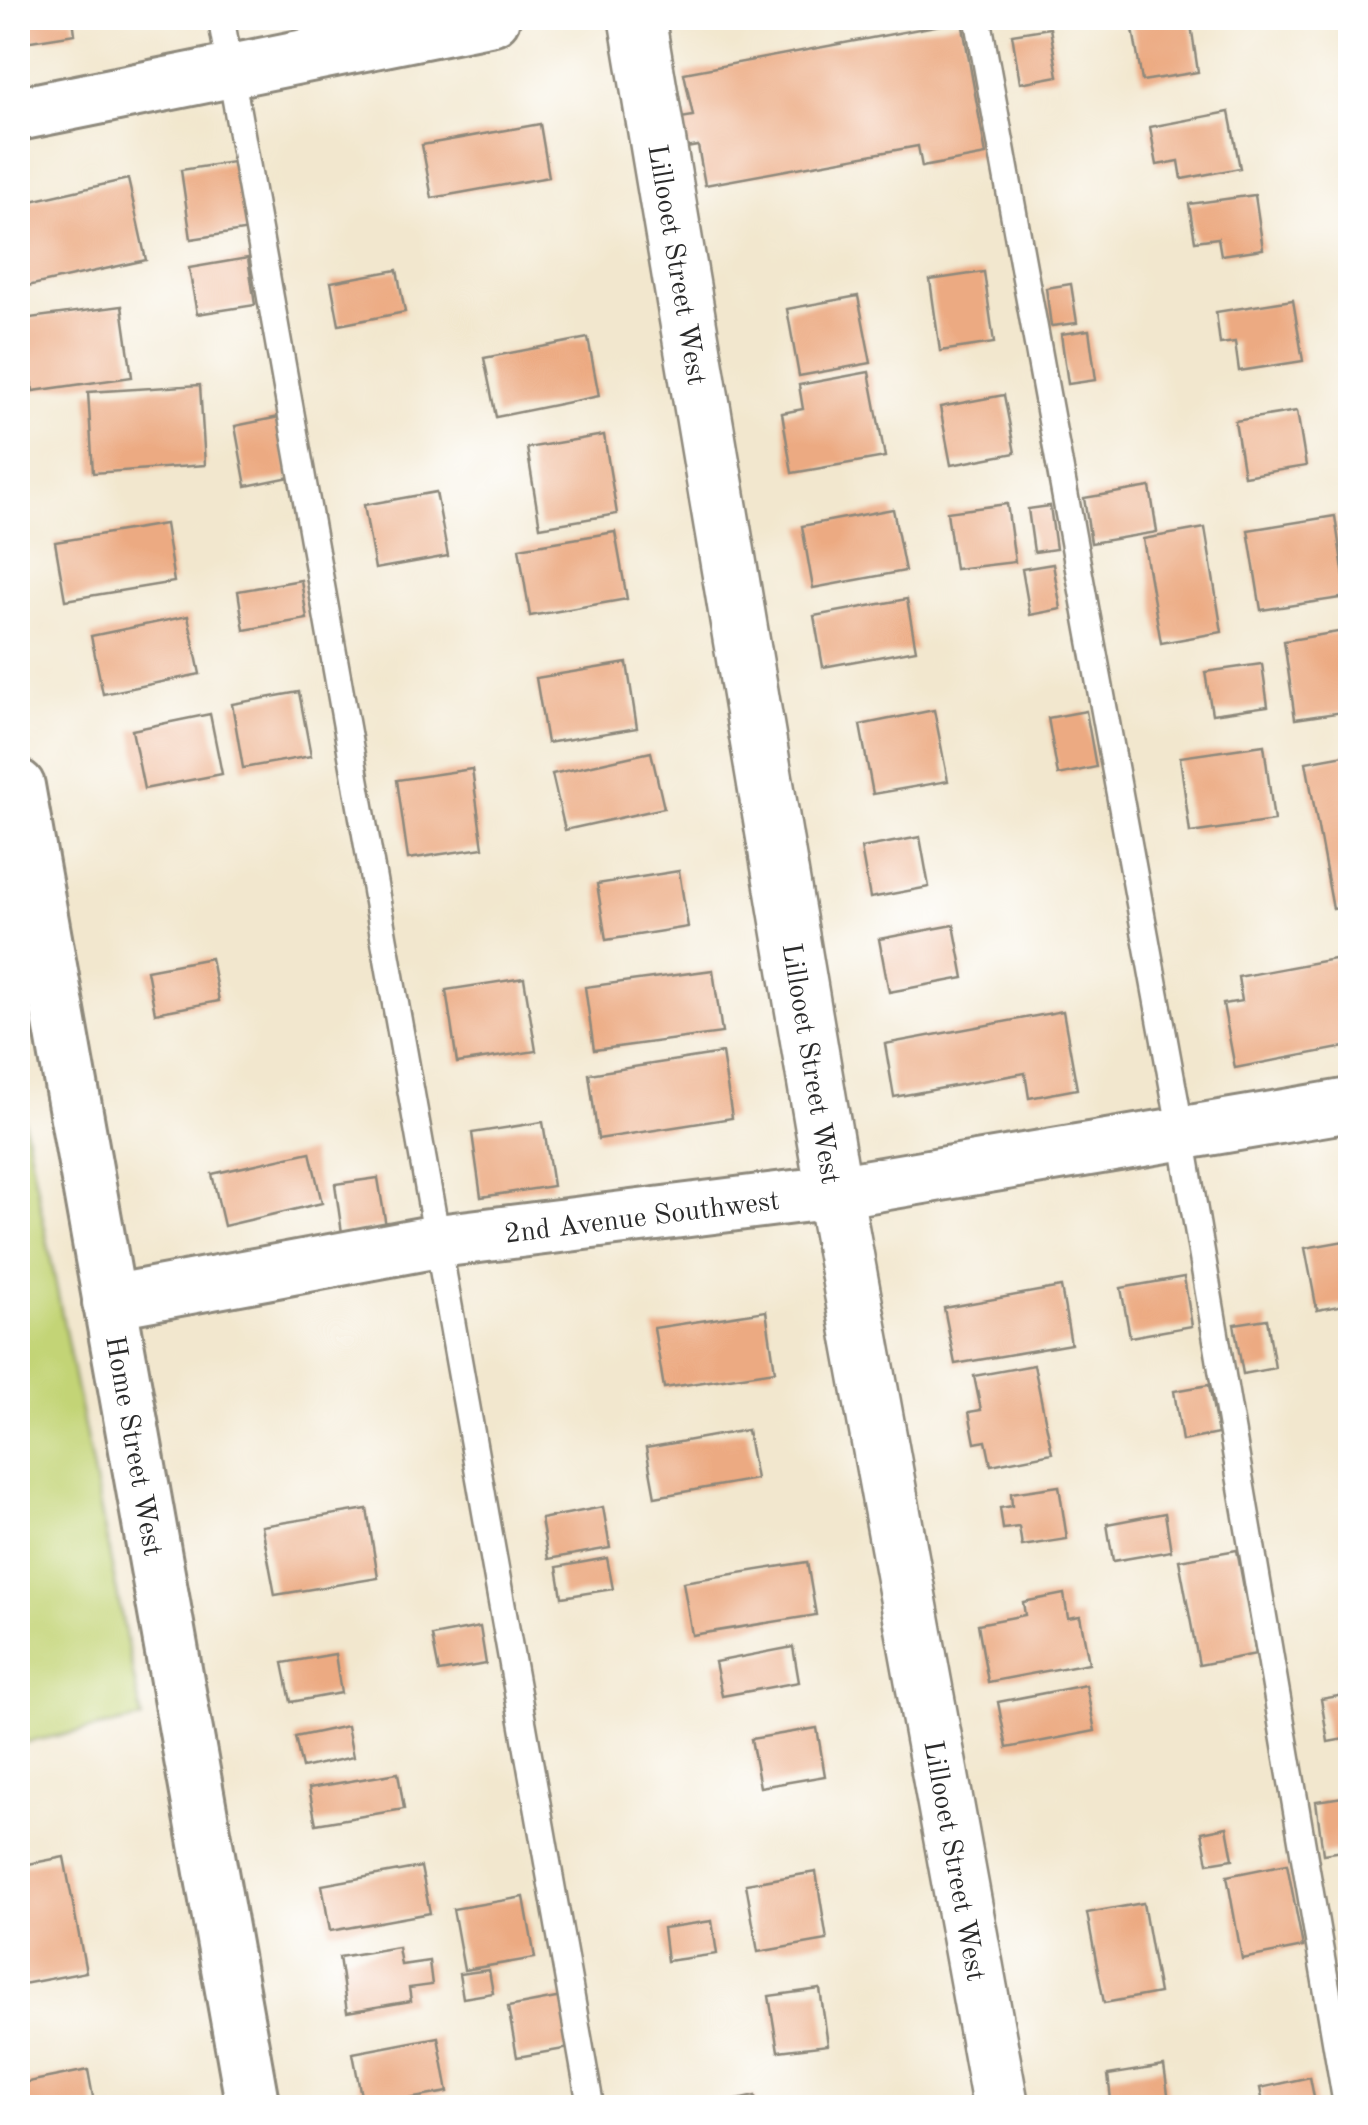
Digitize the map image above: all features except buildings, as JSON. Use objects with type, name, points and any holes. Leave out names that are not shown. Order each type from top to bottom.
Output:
[{"type":"street","points":[[18,114],[493,18]]},
{"type":"street","name":"Lillooet Street West","points":[[636,18],[834,1192],[1000,2108]]},
{"type":"street","name":"Home Street West","points":[[18,786],[253,2108]]},
{"type":"street","name":"2nd Avenue Southwest","points":[[109,1302],[438,1241],[834,1192],[1181,1130],[1350,1106]]},
{"type":"lane","points":[[221,18],[591,2108]]},
{"type":"lane","points":[[978,18],[1181,1130],[1347,2108]]},
{"type":"green space","points":[[18,1093],[142,1719],[18,1744]]}]
